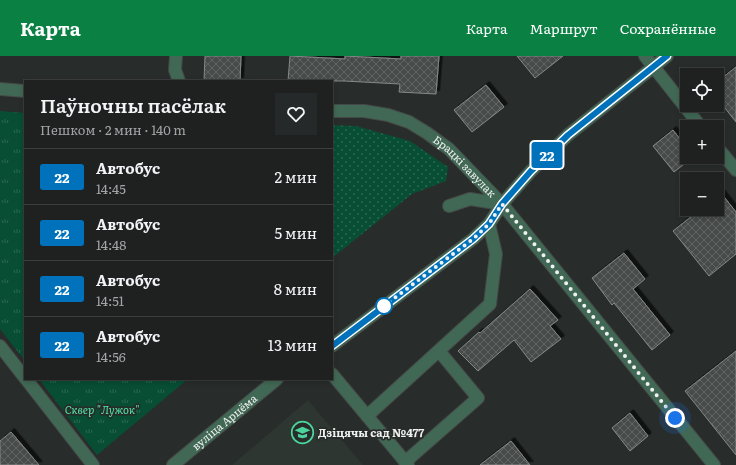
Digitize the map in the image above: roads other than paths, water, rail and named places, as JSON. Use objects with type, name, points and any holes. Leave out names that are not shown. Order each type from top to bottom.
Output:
[{"type":"street","points":[[176,56],[175,70],[179,80]]},
{"type":"street","points":[[645,56],[696,120]]},
{"type":"street","points":[[333,345],[473,239],[489,224],[502,204],[531,171],[568,135],[667,56]]},
{"type":"street","points":[[0,90],[24,91]]},
{"type":"street","name":"Брацкі завулак","points":[[333,111],[364,112],[388,115],[409,122],[449,149],[502,204],[714,465]]},
{"type":"street","points":[[724,155],[736,170]]},
{"type":"street","points":[[449,206],[470,199],[502,204]]},
{"type":"street","points":[[367,416],[490,304],[496,254],[489,224]]},
{"type":"street","points":[[0,346],[24,377]]},
{"type":"street","points":[[333,375],[407,463],[478,398],[439,351]]},
{"type":"street","points":[[27,380],[93,465]]},
{"type":"street","name":"вуліца Арцёма","points":[[172,465],[276,380]]},
{"type":"place","name":"Дзіцячы сад №477","points":[[303,433]]},
{"type":"park label","name":"Сквер \"Лужок\"","points":[[102,410]]}]
